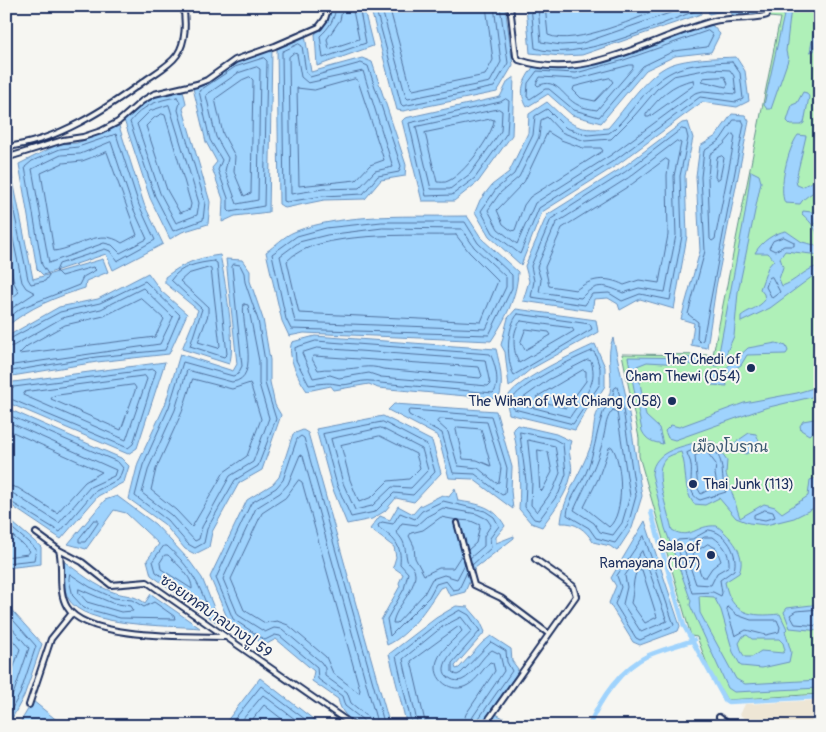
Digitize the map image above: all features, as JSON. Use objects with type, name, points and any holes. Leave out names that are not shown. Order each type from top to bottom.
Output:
[{"type":"street","points":[[6,147],[22,145],[72,126],[131,90],[169,63],[177,56],[182,45],[184,30],[183,6]]},
{"type":"street","points":[[6,158],[62,140],[83,137],[101,131],[118,122],[142,101],[154,94],[208,80],[235,60],[270,48],[319,27],[326,19],[329,6]]},
{"type":"street","points":[[510,6],[517,59],[521,62],[565,65],[594,62],[713,21],[739,17],[763,17],[767,15],[768,6]]},
{"type":"street","points":[[457,524],[474,585],[501,598],[549,634]]},
{"type":"street","name":"ซอยเทศบาลบางปู 59","points":[[36,533],[59,550],[82,562],[111,585],[147,582],[354,726]]},
{"type":"street","points":[[59,550],[64,600],[72,613],[87,621],[120,632],[226,637]]},
{"type":"street","points":[[484,726],[575,599],[577,592],[573,586],[535,558]]},
{"type":"street","points":[[29,705],[50,639],[56,635],[64,619],[72,613]]},
{"type":"street","points":[[719,717],[730,726]]},
{"type":"shaded area","points":[[820,700],[820,726],[756,726],[740,715],[745,704]]},
{"type":"green space","name":"เมืองโบราณ","points":[[771,6],[820,6],[820,694],[727,700],[710,672],[697,637],[691,636],[639,456],[639,438],[622,354],[713,355],[780,18],[769,17]]},
{"type":"water","points":[[332,6],[363,6],[373,46],[317,66],[315,34],[324,26]]},
{"type":"water","points":[[370,6],[505,6],[513,65],[497,92],[403,111],[397,110]]},
{"type":"water","points":[[526,6],[702,6],[701,14],[582,55],[561,56],[530,53]]},
{"type":"water","points":[[708,6],[767,6],[766,15],[734,16],[727,10],[709,14]]},
{"type":"water","points":[[786,6],[793,6],[791,8],[786,51],[788,60],[771,109],[767,109],[764,105]]},
{"type":"water","points":[[809,6],[820,6],[820,28],[814,51],[810,52],[817,14]]},
{"type":"water","points":[[711,24],[720,34],[711,52],[675,56],[646,70],[601,123],[572,115],[548,94],[527,107],[524,101],[523,86],[534,66],[575,68],[619,56]]},
{"type":"water","points":[[305,35],[311,72],[362,58],[372,62],[406,165],[405,176],[381,180],[365,199],[324,200],[285,208],[279,204],[277,47]]},
{"type":"water","points":[[272,50],[269,212],[235,216],[222,222],[223,199],[212,168],[217,162],[206,142],[193,88],[233,63]]},
{"type":"water","points":[[736,57],[745,71],[749,101],[737,107],[702,102],[617,165],[542,212],[521,265],[489,236],[475,212],[480,200],[492,185],[509,172],[528,133],[529,114],[547,102],[567,121],[580,127],[587,129],[608,128],[644,84],[670,65],[685,61]]},
{"type":"water","points":[[514,77],[512,135],[478,182],[454,201],[422,201],[402,121],[405,118],[500,97],[508,81]]},
{"type":"water","points":[[183,91],[186,103],[183,109],[210,202],[208,224],[182,232],[170,239],[150,198],[124,120],[150,100],[165,94]]},
{"type":"water","points":[[803,92],[807,93],[809,97],[804,123],[801,125],[791,125],[787,121],[792,105],[797,103]]},
{"type":"water","points":[[732,114],[745,115],[749,121],[716,287],[707,348],[691,345],[694,323],[681,319],[700,251],[696,176],[700,146],[716,136]]},
{"type":"water","points":[[688,122],[693,138],[685,176],[687,236],[674,309],[640,299],[620,310],[618,304],[608,298],[594,299],[592,311],[523,301],[529,281],[525,266],[547,215],[622,168],[682,123]]},
{"type":"water","points":[[119,126],[144,204],[163,244],[113,270],[106,254],[43,275],[37,269],[19,164],[59,144],[77,143]]},
{"type":"water","points":[[798,135],[806,136],[796,179],[797,185],[802,187],[815,180],[820,185],[800,204],[785,203],[783,179],[791,149]]},
{"type":"water","points":[[6,161],[9,161],[33,279],[103,259],[108,272],[86,281],[85,288],[34,308],[6,327]]},
{"type":"water","points":[[751,171],[759,175],[761,182],[738,292],[734,336],[722,363],[718,366],[647,362],[637,366],[646,416],[659,428],[663,444],[653,442],[642,431],[628,357],[718,358],[745,214]]},
{"type":"water","points":[[803,211],[820,213],[820,219],[814,224],[820,232],[820,255],[785,251],[780,258],[783,267],[779,279],[782,286],[818,266],[820,274],[813,276],[770,308],[741,322],[741,316],[765,300],[764,294],[760,289],[768,267],[774,260],[768,253],[755,253],[764,242],[772,236],[786,231],[802,242],[819,246],[816,232],[812,224],[802,214]]},
{"type":"water","points":[[467,216],[482,239],[518,272],[509,308],[491,341],[304,333],[289,336],[282,321],[266,252],[287,236],[313,226],[357,218]]},
{"type":"water","points":[[220,255],[231,328],[232,343],[229,364],[182,349],[198,310],[165,283],[165,277],[178,268],[204,258]]},
{"type":"water","points":[[226,259],[242,260],[250,271],[250,281],[263,319],[270,360],[270,382],[275,405],[281,415],[262,470],[239,483],[212,532],[209,547],[195,554],[185,549],[164,524],[129,499],[138,463],[165,405],[180,354],[233,371],[237,364]]},
{"type":"water","points":[[148,273],[161,291],[187,314],[169,354],[97,362],[6,377],[6,337],[59,307],[98,299]]},
{"type":"water","points":[[516,309],[596,320],[598,332],[531,369],[509,387],[505,352],[501,345],[508,318]]},
{"type":"water","points":[[315,336],[496,349],[501,380],[499,399],[378,388],[369,384],[334,390],[331,386],[307,391],[294,367],[291,347],[292,342]]},
{"type":"water","points":[[613,338],[627,401],[642,496],[632,528],[617,551],[610,546],[593,542],[584,530],[576,525],[561,523],[565,503],[591,445],[596,415],[608,399],[610,392],[610,353]]},
{"type":"water","points":[[776,343],[786,346],[788,351],[786,354],[747,355],[741,365],[725,375],[727,386],[711,385],[711,373],[722,372],[748,348]]},
{"type":"water","points":[[595,344],[605,367],[605,386],[592,406],[587,409],[575,430],[509,414],[507,400],[509,395],[524,381],[549,366]]},
{"type":"water","points":[[165,362],[137,448],[128,454],[6,402],[6,383]]},
{"type":"water","points":[[820,386],[820,395],[765,408],[675,440],[668,438],[665,431],[671,425],[679,427],[744,403],[797,393]]},
{"type":"water","points":[[394,404],[496,411],[512,467],[511,491],[513,509],[473,479],[449,478],[438,436],[388,410]]},
{"type":"water","points":[[6,408],[121,458],[129,466],[124,482],[98,496],[61,539],[6,502]]},
{"type":"water","points":[[383,416],[432,441],[441,473],[414,502],[396,498],[385,511],[372,519],[347,524],[332,487],[316,429]]},
{"type":"water","points":[[820,418],[820,430],[816,429],[809,435],[801,430],[800,426],[803,421]]},
{"type":"water","points":[[517,425],[556,434],[571,441],[569,450],[572,471],[569,482],[559,502],[542,527],[531,523],[519,509],[519,469],[513,429]]},
{"type":"water","points":[[303,430],[308,433],[390,726],[365,725],[351,719],[345,715],[338,699],[312,681],[314,671],[276,639],[265,645],[229,622],[210,577],[247,500],[273,484],[279,477],[293,434]]},
{"type":"water","points":[[749,433],[756,434],[761,445],[746,454],[733,450],[733,444]]},
{"type":"water","points":[[704,440],[714,442],[727,460],[726,474],[740,518],[764,504],[775,507],[782,513],[808,496],[810,480],[816,478],[820,481],[820,505],[794,518],[766,525],[749,523],[736,518],[719,498],[705,505],[694,504],[686,485],[681,452],[665,459],[660,470],[661,487],[672,530],[684,534],[704,527],[717,526],[722,530],[736,546],[741,559],[739,573],[725,582],[732,601],[744,612],[751,614],[780,614],[787,629],[785,631],[791,652],[789,662],[762,668],[741,666],[733,652],[721,610],[714,597],[699,596],[700,613],[736,679],[745,684],[820,680],[820,688],[734,692],[728,688],[690,605],[691,601],[665,528],[652,474],[658,459],[664,454],[679,447]],"holes":[[[747,635],[752,639],[779,639],[783,643],[785,650],[783,653],[761,651],[752,657],[745,657],[739,643],[743,636]]]},
{"type":"water","points":[[455,488],[458,501],[485,507],[501,519],[505,526],[496,537],[496,543],[514,536],[514,538],[475,568],[465,592],[450,596],[445,586],[440,588],[424,612],[410,628],[387,645],[381,620],[400,586],[399,583],[403,574],[393,567],[396,557],[394,547],[370,529],[380,516],[390,520],[398,506],[413,514],[420,506],[442,495],[449,497]]},
{"type":"water","points":[[117,496],[155,524],[188,559],[202,578],[218,618],[216,622],[151,575],[147,560],[159,544],[126,513],[114,510],[86,549],[68,544],[105,500]]},
{"type":"water","points":[[6,517],[41,547],[41,564],[6,568]]},
{"type":"water","points":[[645,521],[680,626],[678,631],[640,645],[633,642],[609,603],[616,586],[611,578]]},
{"type":"water","points":[[62,560],[88,579],[116,593],[134,597],[145,603],[151,594],[200,628],[128,623],[91,615],[77,608],[68,598],[64,585]]},
{"type":"water","points":[[6,604],[42,644],[24,696],[8,726],[6,726]]},
{"type":"water","points":[[820,604],[820,631],[790,628],[784,612],[787,608]]},
{"type":"water","points":[[456,606],[468,607],[480,621],[485,632],[455,666],[456,669],[491,636],[511,649],[512,661],[518,669],[517,673],[480,726],[407,726],[389,654],[436,618]]},
{"type":"water","points":[[260,678],[322,726],[223,726]]},
{"type":"water","points":[[33,701],[64,726],[18,726]]},
{"type":"water","points":[[496,714],[518,726],[487,726]]},
{"type":"waterway","points":[[651,512],[684,626],[725,700],[728,702],[820,697]]},
{"type":"waterway","points":[[589,726],[605,695],[629,668],[649,655],[694,640]]},
{"type":"place","name":"The Chedi of Cham Thewi (054)","points":[[751,368]]},
{"type":"place","name":"The Wihan of Wat Chiang (058)","points":[[672,401]]},
{"type":"place","name":"Thai Junk (113)","points":[[693,484]]},
{"type":"place","name":"Sala of Ramayana (107)","points":[[711,555]]}]
